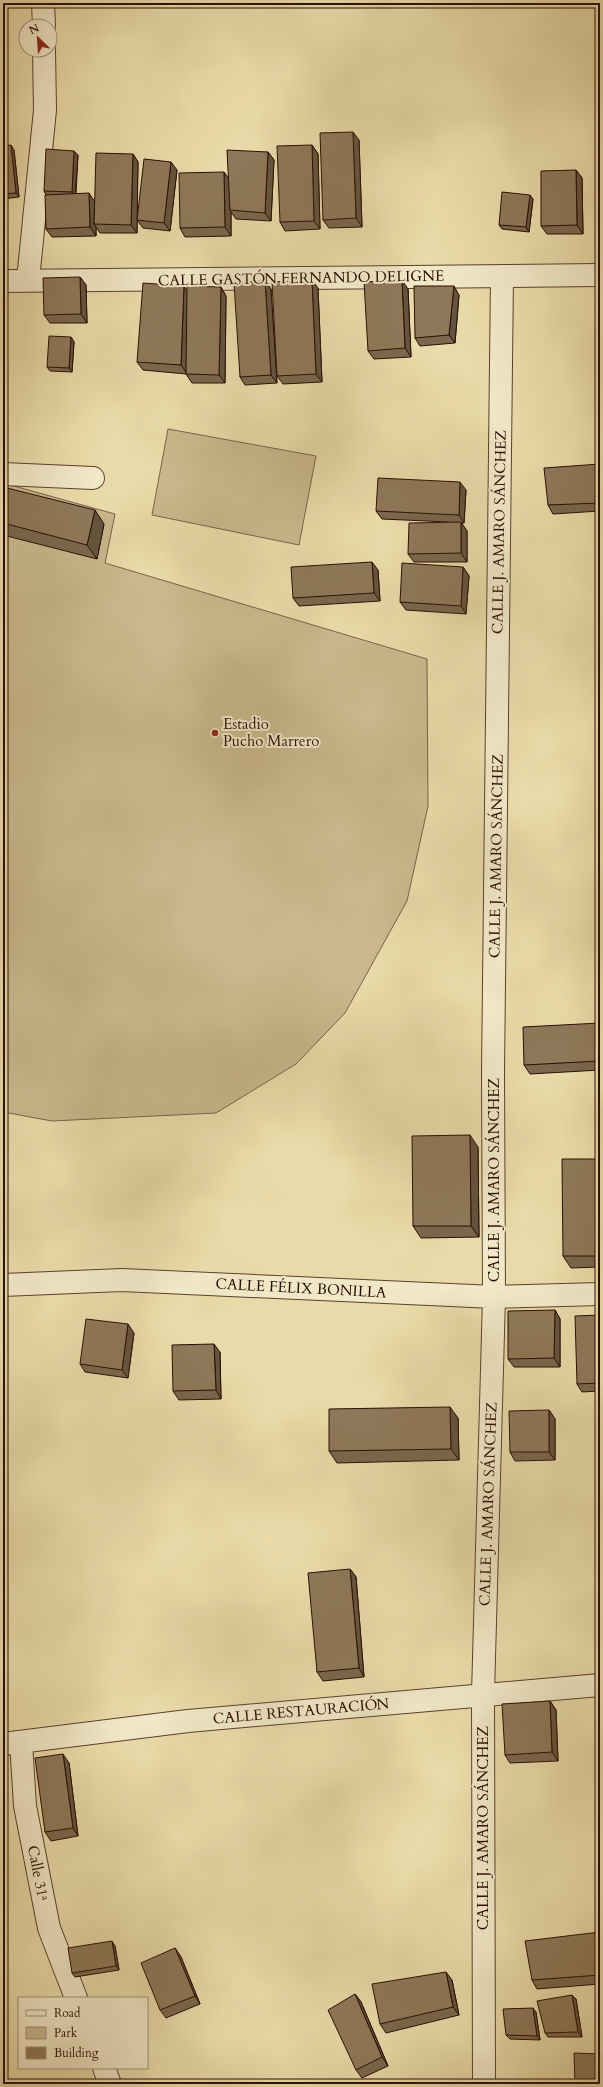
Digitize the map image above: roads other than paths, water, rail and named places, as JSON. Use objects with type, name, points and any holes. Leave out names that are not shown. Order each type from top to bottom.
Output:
[{"type":"street","points":[[43,3],[44,18]]},
{"type":"street","points":[[28,280],[45,110],[44,58]]},
{"type":"street","name":"CALLE GASTÓN FERNANDO DELIGNE","points":[[3,281],[600,275]]},
{"type":"street","name":"CALLE J. AMARO SÁNCHEZ","points":[[484,2084],[483,1694],[494,1297],[494,1056],[502,276]]},
{"type":"street","points":[[3,474],[93,478]]},
{"type":"street","name":"CALLE FÉLIX BONILLA","points":[[3,1285],[122,1280],[494,1297],[600,1294]]},
{"type":"street","name":"CALLE RESTAURACIÓN","points":[[12,1743],[188,1721],[483,1694],[600,1685]]},
{"type":"street","name":"Calle 31ª","points":[[12,1743],[49,1928],[76,1997]]},
{"type":"street","points":[[104,2069],[110,2084]]},
{"type":"place","name":"Estadio Pucho Marrero","points":[[215,733]]}]
